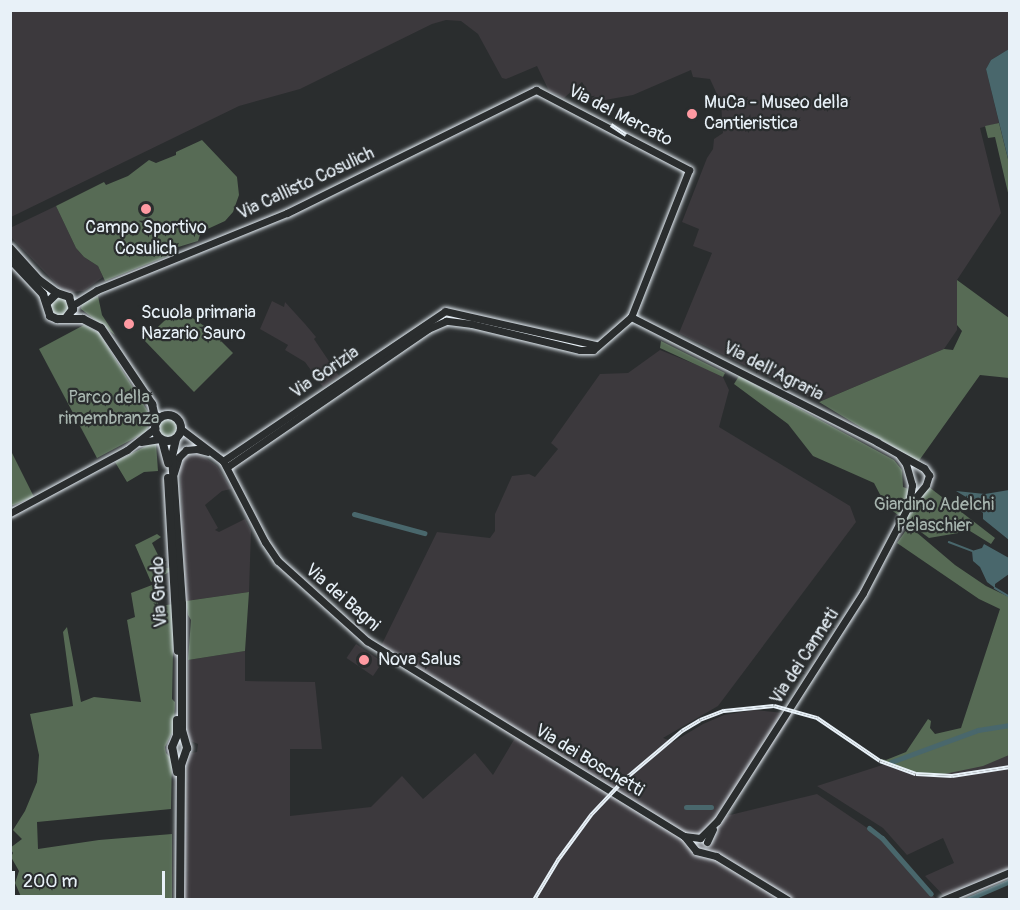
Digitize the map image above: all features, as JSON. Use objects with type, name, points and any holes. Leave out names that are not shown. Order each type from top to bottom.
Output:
[{"type":"main road","points":[[10,248],[39,280],[57,293],[47,303]]},
{"type":"main road","points":[[10,259],[43,294],[50,316],[57,319],[83,319],[95,324],[106,334],[152,404],[166,415],[176,418],[178,435],[161,440]]},
{"type":"main road","name":"Via Callisto Cosulich","points":[[57,293],[71,303]]},
{"type":"main road","points":[[66,318],[71,303]]},
{"type":"main road","points":[[71,303],[83,319]]},
{"type":"main road","name":"Via Grado","points":[[152,404],[155,425],[168,458],[178,622],[177,735],[172,749],[175,753],[175,900]]},
{"type":"main road","points":[[155,425],[166,415]]},
{"type":"main road","name":"Via Grado","points":[[178,435],[172,449],[183,604],[184,741],[187,748],[181,765],[180,900]]},
{"type":"main road","points":[[174,742],[180,739],[184,741]]},
{"type":"main road","points":[[175,753],[184,753]]},
{"type":"street","name":"Via del Mercato","points":[[536,90],[689,170],[631,317]]},
{"type":"street","name":"Via Callisto Cosulich","points":[[71,303],[85,295],[288,213],[536,90]]},
{"type":"street","name":"Via Gorizia","points":[[225,464],[445,311],[584,345],[598,345]]},
{"type":"street","points":[[598,345],[631,317]]},
{"type":"street","name":"Via dell'Agraria","points":[[631,317],[793,398],[918,466]]},
{"type":"street","name":"Via Gorizia","points":[[225,464],[420,335],[446,321],[472,324],[580,350],[593,350],[598,345]]},
{"type":"street","points":[[10,513],[51,494],[139,443],[155,425]]},
{"type":"street","points":[[178,435],[197,441],[225,464]]},
{"type":"street","points":[[139,443],[161,440]]},
{"type":"street","points":[[173,478],[179,457],[186,450],[197,449],[216,456]]},
{"type":"street","points":[[900,456],[911,481],[922,488],[928,482],[929,475],[926,469],[918,466],[911,481]]},
{"type":"street","name":"Via dei Bagni","points":[[225,464],[265,542],[278,561],[367,641],[480,711]]},
{"type":"street","name":"Via dei Canneti","points":[[909,505],[911,481]]},
{"type":"street","name":"Via dei Canneti","points":[[693,846],[703,843],[863,593],[909,505],[922,488]]},
{"type":"street","name":"Via dei Boschetti","points":[[480,711],[684,836],[703,843],[719,858],[788,900]]},
{"type":"street","name":"Via dei Boschetti","points":[[684,836],[696,851],[703,843]]},
{"type":"street","points":[[943,900],[1010,872]]},
{"type":"shaded area","points":[[11,11],[1009,11],[1009,49],[991,60],[986,69],[999,123],[980,128],[1001,213],[957,280],[957,330],[944,349],[819,402],[679,333],[712,253],[693,246],[699,229],[682,222],[707,158],[713,149],[714,139],[723,133],[721,103],[710,79],[693,77],[691,70],[633,95],[594,102],[582,82],[564,98],[549,91],[537,66],[506,79],[502,78],[478,34],[461,21],[446,20],[432,24],[300,89],[239,106],[11,217]]},
{"type":"shaded area","points":[[56,206],[76,248],[84,257],[98,266],[103,277],[84,291],[71,292],[60,288],[11,237],[12,227]]},
{"type":"shaded area","points":[[272,301],[284,307],[285,302],[305,324],[316,337],[314,339],[339,376],[323,387],[305,362],[285,350],[288,345],[260,329]]},
{"type":"shaded area","points":[[660,350],[722,375],[729,390],[719,427],[850,506],[856,522],[718,706],[663,738],[673,742],[703,724],[724,715],[754,710],[793,714],[726,816],[817,794],[882,838],[936,899],[184,900],[186,761],[191,753],[197,752],[198,744],[191,741],[186,733],[188,660],[245,651],[245,681],[315,682],[322,749],[290,749],[290,816],[371,807],[402,776],[423,799],[475,753],[493,775],[515,738],[473,712],[477,703],[470,702],[381,646],[437,532],[490,538],[495,531],[495,514],[512,476],[529,474],[535,477],[558,449],[551,443],[600,374],[628,373]]},
{"type":"shaded area","points":[[200,454],[217,466],[231,489],[222,491],[205,505],[218,528],[215,530],[219,532],[245,519],[251,531],[249,592],[186,601],[180,468],[185,456]]},
{"type":"shaded area","name":"Nova Salus","points":[[356,644],[383,662],[373,676],[346,658]]},
{"type":"shaded area","points":[[1009,730],[1009,868],[943,895],[925,876],[954,863],[943,838],[907,855],[883,828],[817,786],[982,733]]},
{"type":"green space","points":[[999,123],[1009,163],[1009,197],[995,137],[988,138],[985,126]]},
{"type":"green space","name":"Campo Sportivo Cosulich","points":[[202,140],[237,177],[239,195],[233,212],[225,221],[201,232],[198,241],[175,248],[175,253],[105,281],[98,266],[84,257],[76,248],[56,206],[104,182],[106,185],[128,176],[149,160],[156,163]]},
{"type":"green space","points":[[957,280],[1009,318],[1009,378],[980,375],[918,462],[819,402],[944,349],[953,350],[962,331],[957,325]]},
{"type":"green space","points":[[64,296],[70,308],[65,316],[58,316],[52,313],[50,303],[54,297]]},
{"type":"green space","points":[[98,296],[102,315],[115,335],[81,309],[82,303]]},
{"type":"green space","points":[[178,308],[210,330],[233,353],[194,392],[144,340]]},
{"type":"green space","name":"Parco della rimembranza","points":[[84,325],[99,333],[152,418],[146,432],[97,458],[39,349]]},
{"type":"green space","points":[[661,341],[725,373],[723,377],[660,348]]},
{"type":"green space","name":"Giardino Adelchi Pelaschier","points":[[739,376],[894,460],[902,470],[903,487],[920,493],[929,487],[995,538],[991,544],[970,531],[929,538],[886,506],[874,483],[813,456],[788,424],[734,384]]},
{"type":"green space","points":[[167,418],[174,421],[177,428],[174,435],[167,438],[160,435],[157,428],[160,421]]},
{"type":"green space","points":[[156,443],[158,471],[144,472],[127,482],[115,462]]},
{"type":"green space","points":[[10,449],[34,497],[11,506],[10,506]]},
{"type":"green space","points":[[909,526],[955,565],[986,586],[1009,597],[1009,755],[983,766],[935,776],[898,769],[875,758],[886,760],[906,752],[928,719],[931,721],[930,728],[935,734],[961,728],[1000,609],[979,599],[897,543]]},
{"type":"green space","points":[[157,534],[161,537],[152,543],[165,569],[171,567],[171,571],[151,582],[135,545]]},
{"type":"green space","points":[[152,585],[159,606],[174,604],[172,699],[175,702],[174,729],[165,747],[166,753],[172,759],[171,809],[37,822],[38,849],[99,840],[172,834],[172,899],[22,899],[15,883],[19,871],[11,857],[13,853],[10,848],[22,839],[13,830],[25,811],[37,782],[39,755],[30,714],[73,706],[63,632],[67,627],[81,702],[94,697],[141,702],[127,620],[135,617],[131,593]]},
{"type":"green space","points":[[249,592],[245,651],[188,660],[191,620],[186,601]]},
{"type":"water","points":[[1009,49],[1009,163],[986,69],[991,60]]},
{"type":"water","points":[[1009,490],[1009,540],[983,519],[983,513],[971,500],[956,491],[985,494]]},
{"type":"water","points":[[984,544],[1009,558],[1009,574],[995,584],[995,588],[987,582],[980,567],[973,561],[972,551],[982,548]]},
{"type":"waterway","points":[[354,514],[424,533]]},
{"type":"waterway","points":[[949,542],[972,551]]},
{"type":"waterway","points":[[995,588],[1010,597]]},
{"type":"waterway","points":[[891,762],[978,730],[1010,725]]},
{"type":"waterway","points":[[686,807],[711,807]]},
{"type":"waterway","points":[[869,828],[882,838],[931,894]]},
{"type":"waterway","points":[[966,900],[1010,881]]},
{"type":"railway","points":[[611,125],[626,135]]},
{"type":"railway","points":[[534,900],[558,860],[591,815],[624,780],[682,731],[700,720],[724,711],[774,706],[817,718],[880,761],[916,774],[952,776],[1010,767]]},
{"type":"place","name":"MuCa - Museo della Cantieristica","points":[[692,114]]},
{"type":"place","name":"Campo Sportivo Cosulich","points":[[146,209]]},
{"type":"place","name":"Scuola primaria Nazario Sauro","points":[[129,324]]},
{"type":"place","name":"Nova Salus","points":[[364,660]]}]
